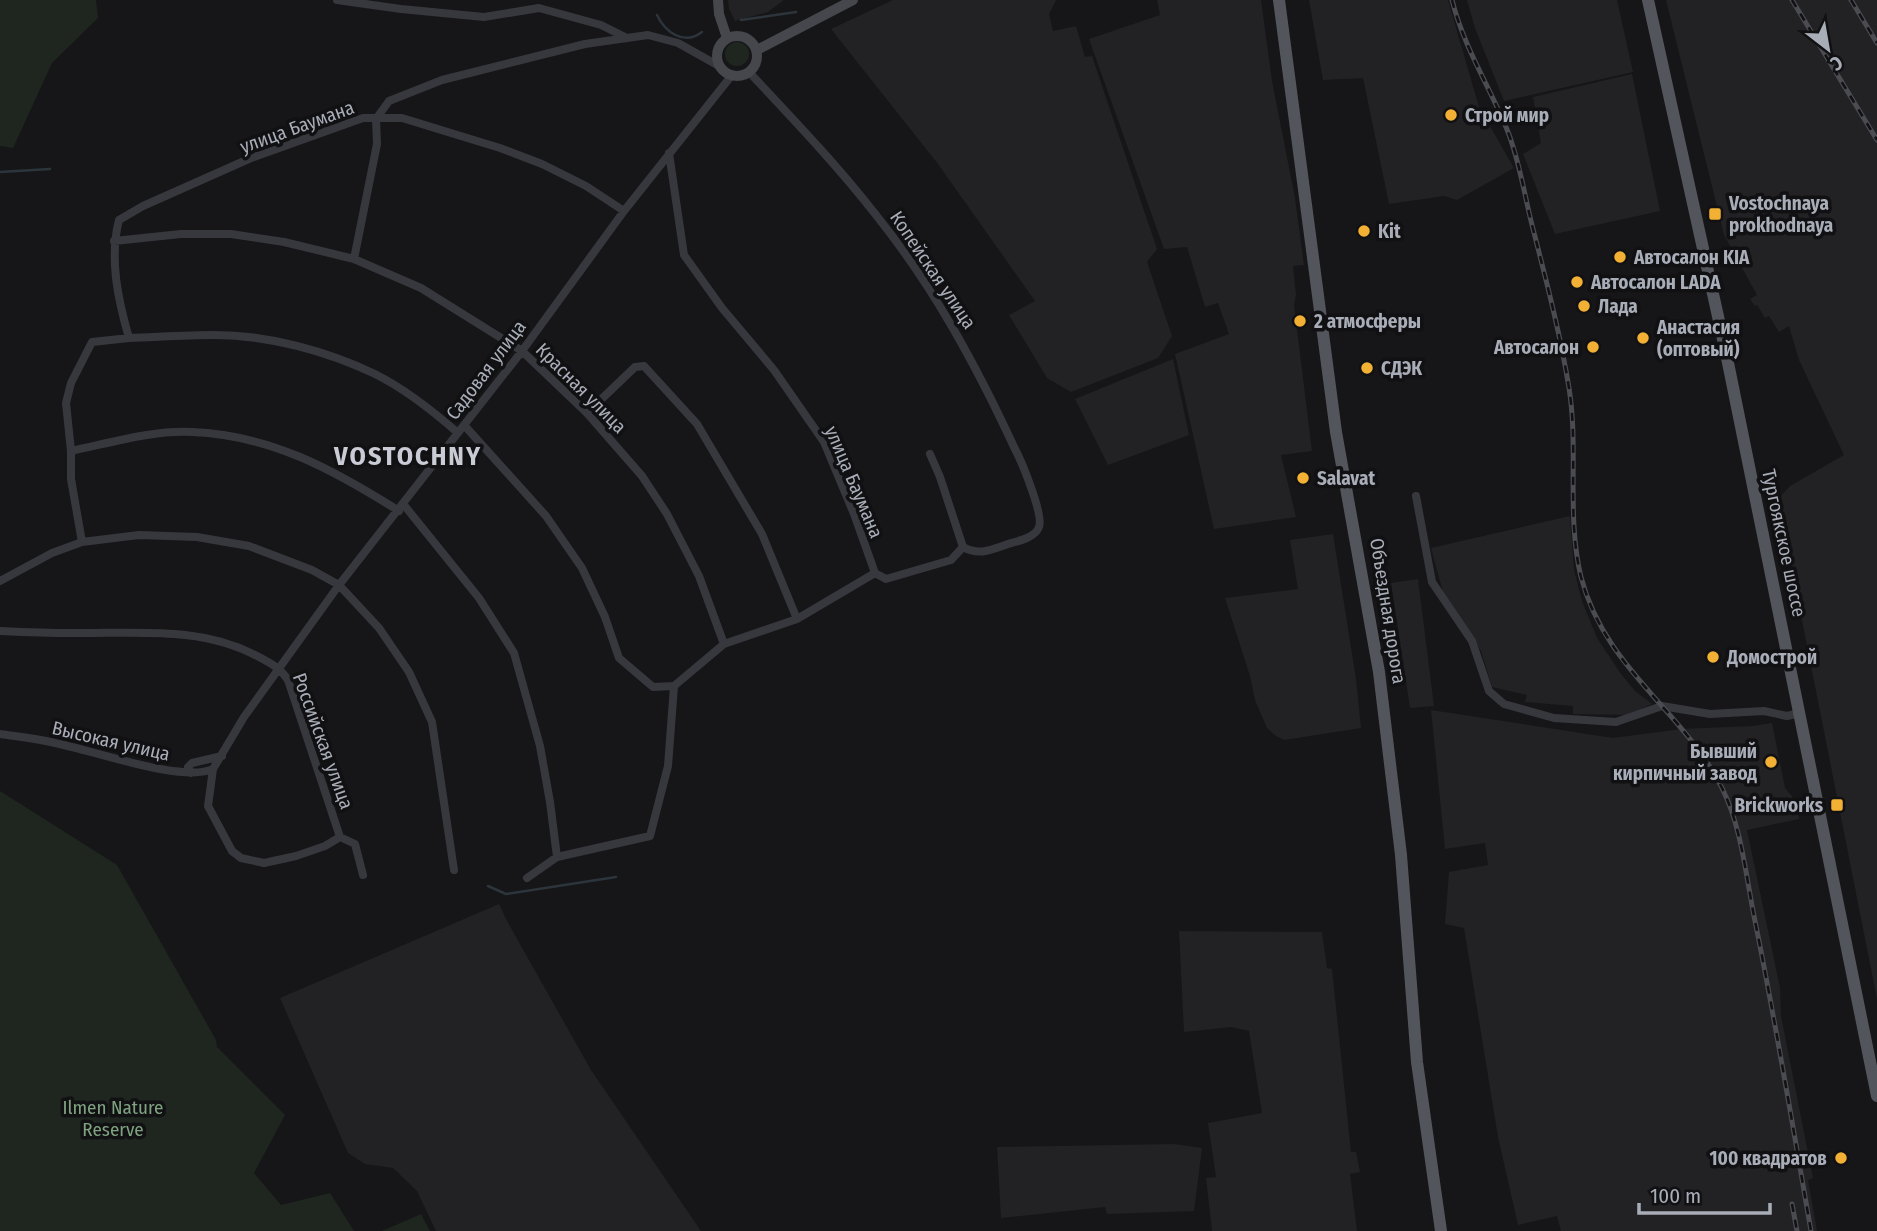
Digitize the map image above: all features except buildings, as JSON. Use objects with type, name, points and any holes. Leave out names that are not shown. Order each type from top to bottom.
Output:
[{"type":"main road","name":"Объездная дорога","points":[[1279,0],[1334,419],[1376,649],[1401,855],[1417,1062],[1441,1231]]},
{"type":"main road","name":"Тургоякское шоссе","points":[[1648,0],[1722,336],[1877,1096]]},
{"type":"street","points":[[337,0],[484,17],[539,8],[601,24],[627,38]]},
{"type":"street","points":[[718,0],[727,38]]},
{"type":"street","points":[[757,50],[853,0]]},
{"type":"street","points":[[354,259],[377,144],[376,119],[389,102],[442,80],[584,44],[648,35],[678,43],[732,75],[749,72],[758,58],[753,42],[745,36],[727,38],[718,47],[719,66]]},
{"type":"street","name":"Копейская улица","points":[[749,72],[822,150],[878,216],[925,283],[961,338],[1025,469],[1040,518],[1039,527],[1032,536],[985,552],[974,553],[963,547]]},
{"type":"street","name":"Садовая улица","points":[[214,769],[244,717],[339,586],[522,351],[624,211],[732,75]]},
{"type":"street","name":"улица Баумана","points":[[114,241],[120,220],[143,206],[251,158],[363,118],[402,118],[500,148],[542,164],[586,186],[624,211]]},
{"type":"street","name":"улица Баумана","points":[[669,153],[684,255],[722,308],[774,370],[824,442],[875,573]]},
{"type":"street","name":"Красная улица","points":[[114,241],[181,234],[231,234],[284,242],[354,259],[421,288],[522,351],[587,413],[642,476],[667,514],[699,576],[724,644]]},
{"type":"street","points":[[114,241],[119,306],[129,338]]},
{"type":"street","points":[[82,542],[71,479],[66,403],[76,372],[92,342],[217,335],[273,341],[324,355],[376,375],[432,410],[458,433]]},
{"type":"street","points":[[587,413],[635,367],[644,366],[653,373],[697,424],[762,534],[797,619]]},
{"type":"street","points":[[464,425],[547,516],[582,568],[605,617],[619,658],[653,687],[674,686],[724,644],[797,619],[875,573],[886,579],[951,560],[963,547],[930,454]]},
{"type":"street","points":[[71,451],[143,436],[191,431],[228,436],[274,446],[317,462],[401,508],[480,598],[514,653],[540,746],[551,802],[557,857]]},
{"type":"street","points":[[1416,496],[1432,582],[1472,641],[1489,691],[1504,704],[1554,718],[1616,722],[1662,706],[1710,714],[1764,711],[1787,716],[1800,713]]},
{"type":"street","points":[[0,581],[52,553],[82,542],[139,535],[197,537],[249,546],[312,570],[339,586],[379,628],[409,672],[432,722],[454,870]]},
{"type":"street","name":"Российская улица","points":[[0,631],[138,632],[204,636],[247,651],[280,668],[288,680],[340,837],[325,846],[296,856],[264,863],[241,858],[232,851],[208,806],[214,769]]},
{"type":"street","points":[[527,878],[557,857],[650,836],[668,766],[674,686]]},
{"type":"street","name":"Высокая улица","points":[[0,734],[58,743],[191,774],[214,769]]},
{"type":"street","points":[[191,774],[188,768],[192,762],[222,756]]},
{"type":"street","points":[[340,837],[355,844],[363,875]]},
{"type":"shaded area","points":[[728,0],[784,0],[768,12],[735,21]]},
{"type":"shaded area","points":[[893,0],[1056,0],[1049,14],[1053,31],[1076,26],[1085,57],[1092,56],[1157,249],[1147,262],[1172,336],[1158,358],[1071,392],[1047,378],[1009,315],[1035,301],[938,164],[831,29]]},
{"type":"shaded area","points":[[1157,0],[1261,0],[1272,81],[1295,198],[1304,265],[1293,266],[1296,295],[1294,305],[1312,451],[1281,455],[1296,517],[1214,529],[1175,354],[1229,334],[1218,303],[1205,307],[1187,247],[1164,249],[1089,39],[1160,15]]},
{"type":"shaded area","points":[[1309,0],[1448,0],[1479,107],[1514,168],[1457,200],[1444,196],[1389,204],[1363,78],[1323,80]]},
{"type":"shaded area","points":[[1467,0],[1617,0],[1633,72],[1504,101],[1475,28]]},
{"type":"shaded area","points":[[1666,0],[1877,0],[1877,999],[1778,499],[1790,486],[1844,455],[1799,360],[1789,326],[1779,332],[1769,316],[1765,318],[1750,299],[1757,295],[1724,235]]},
{"type":"shaded area","points":[[1632,74],[1660,211],[1555,234],[1523,154],[1541,143],[1533,97]]},
{"type":"shaded area","points":[[1173,359],[1189,435],[1108,465],[1075,399]]},
{"type":"shaded area","points":[[1570,516],[1574,570],[1582,601],[1597,638],[1635,691],[1652,704],[1629,715],[1573,714],[1573,706],[1525,702],[1527,695],[1492,687],[1481,651],[1443,592],[1431,548]]},
{"type":"shaded area","points":[[1333,534],[1361,728],[1284,740],[1267,728],[1255,700],[1225,598],[1298,589],[1290,540]]},
{"type":"shaded area","points":[[1418,579],[1434,706],[1410,708],[1391,583]]},
{"type":"shaded area","points":[[1431,710],[1613,738],[1681,729],[1772,723],[1785,788],[1797,802],[1799,819],[1747,830],[1780,988],[1781,1016],[1813,1178],[1808,1180],[1817,1231],[1561,1231],[1557,1216],[1518,1225],[1498,1137],[1464,928],[1445,924],[1449,872],[1488,865],[1485,843],[1445,849]]},
{"type":"shaded area","points":[[499,904],[591,1070],[701,1231],[436,1231],[417,1191],[393,1168],[365,1164],[348,1153],[280,998]]},
{"type":"shaded area","points":[[1179,931],[1322,932],[1327,968],[1332,969],[1351,1152],[1356,1152],[1360,1172],[1350,1174],[1357,1231],[1212,1231],[1206,1178],[1216,1177],[1208,1123],[1262,1113],[1249,1031],[1232,1027],[1184,1032]]},
{"type":"shaded area","points":[[1174,1144],[1202,1148],[1194,1211],[1107,1214],[1105,1207],[1001,1218],[997,1147]]},
{"type":"green space","points":[[0,0],[96,0],[98,18],[52,63],[13,148],[0,146]]},
{"type":"green space","points":[[737,42],[748,49],[749,54],[742,65],[737,66],[726,59],[725,54],[732,43]]},
{"type":"green space","name":"Ilmen Nature Reserve","points":[[0,791],[117,865],[216,1040],[217,1047],[285,1115],[254,1173],[281,1205],[330,1193],[354,1231],[0,1231]]},
{"type":"green space","points":[[421,1214],[430,1231],[382,1231]]},
{"type":"waterway","points":[[741,20],[796,12]]},
{"type":"waterway","points":[[657,15],[665,27],[676,35],[688,38],[702,32]]},
{"type":"waterway","points":[[0,172],[50,169]]},
{"type":"waterway","points":[[488,886],[506,894],[616,877]]},
{"type":"railway","points":[[1452,0],[1463,35],[1512,143],[1557,325],[1572,411],[1574,530],[1581,577],[1592,609],[1626,664],[1706,760],[1722,788],[1734,820],[1743,853],[1811,1231]]},
{"type":"railway","points":[[1792,0],[1877,140]]},
{"type":"railway","points":[[1851,0],[1877,43]]},
{"type":"railway","points":[[1792,1204],[1797,1231]]},
{"type":"place","name":"Строй мир","points":[[1451,115]]},
{"type":"place","name":"Vostochnaya prokhodnaya","points":[[1715,214]]},
{"type":"place","name":"Kit","points":[[1364,231]]},
{"type":"place","name":"Автосалон KIA","points":[[1620,257]]},
{"type":"place","name":"Автосалон LADA","points":[[1577,282]]},
{"type":"place","name":"Лада","points":[[1584,306]]},
{"type":"place","name":"2 атмосферы","points":[[1300,321]]},
{"type":"place","name":"Анастасия (оптовый)","points":[[1643,338]]},
{"type":"place","name":"Автосалон","points":[[1593,347]]},
{"type":"place","name":"СДЭК","points":[[1367,368]]},
{"type":"place","name":"Salavat","points":[[1303,478]]},
{"type":"place","name":"Домострой","points":[[1713,657]]},
{"type":"place","name":"Бывший кирпичный завод","points":[[1771,762]]},
{"type":"place","name":"Brickworks","points":[[1837,805]]},
{"type":"place","name":"100 квадратов","points":[[1841,1158]]},
{"type":"district","name":"VOSTOCHNY","points":[[408,456]]}]
